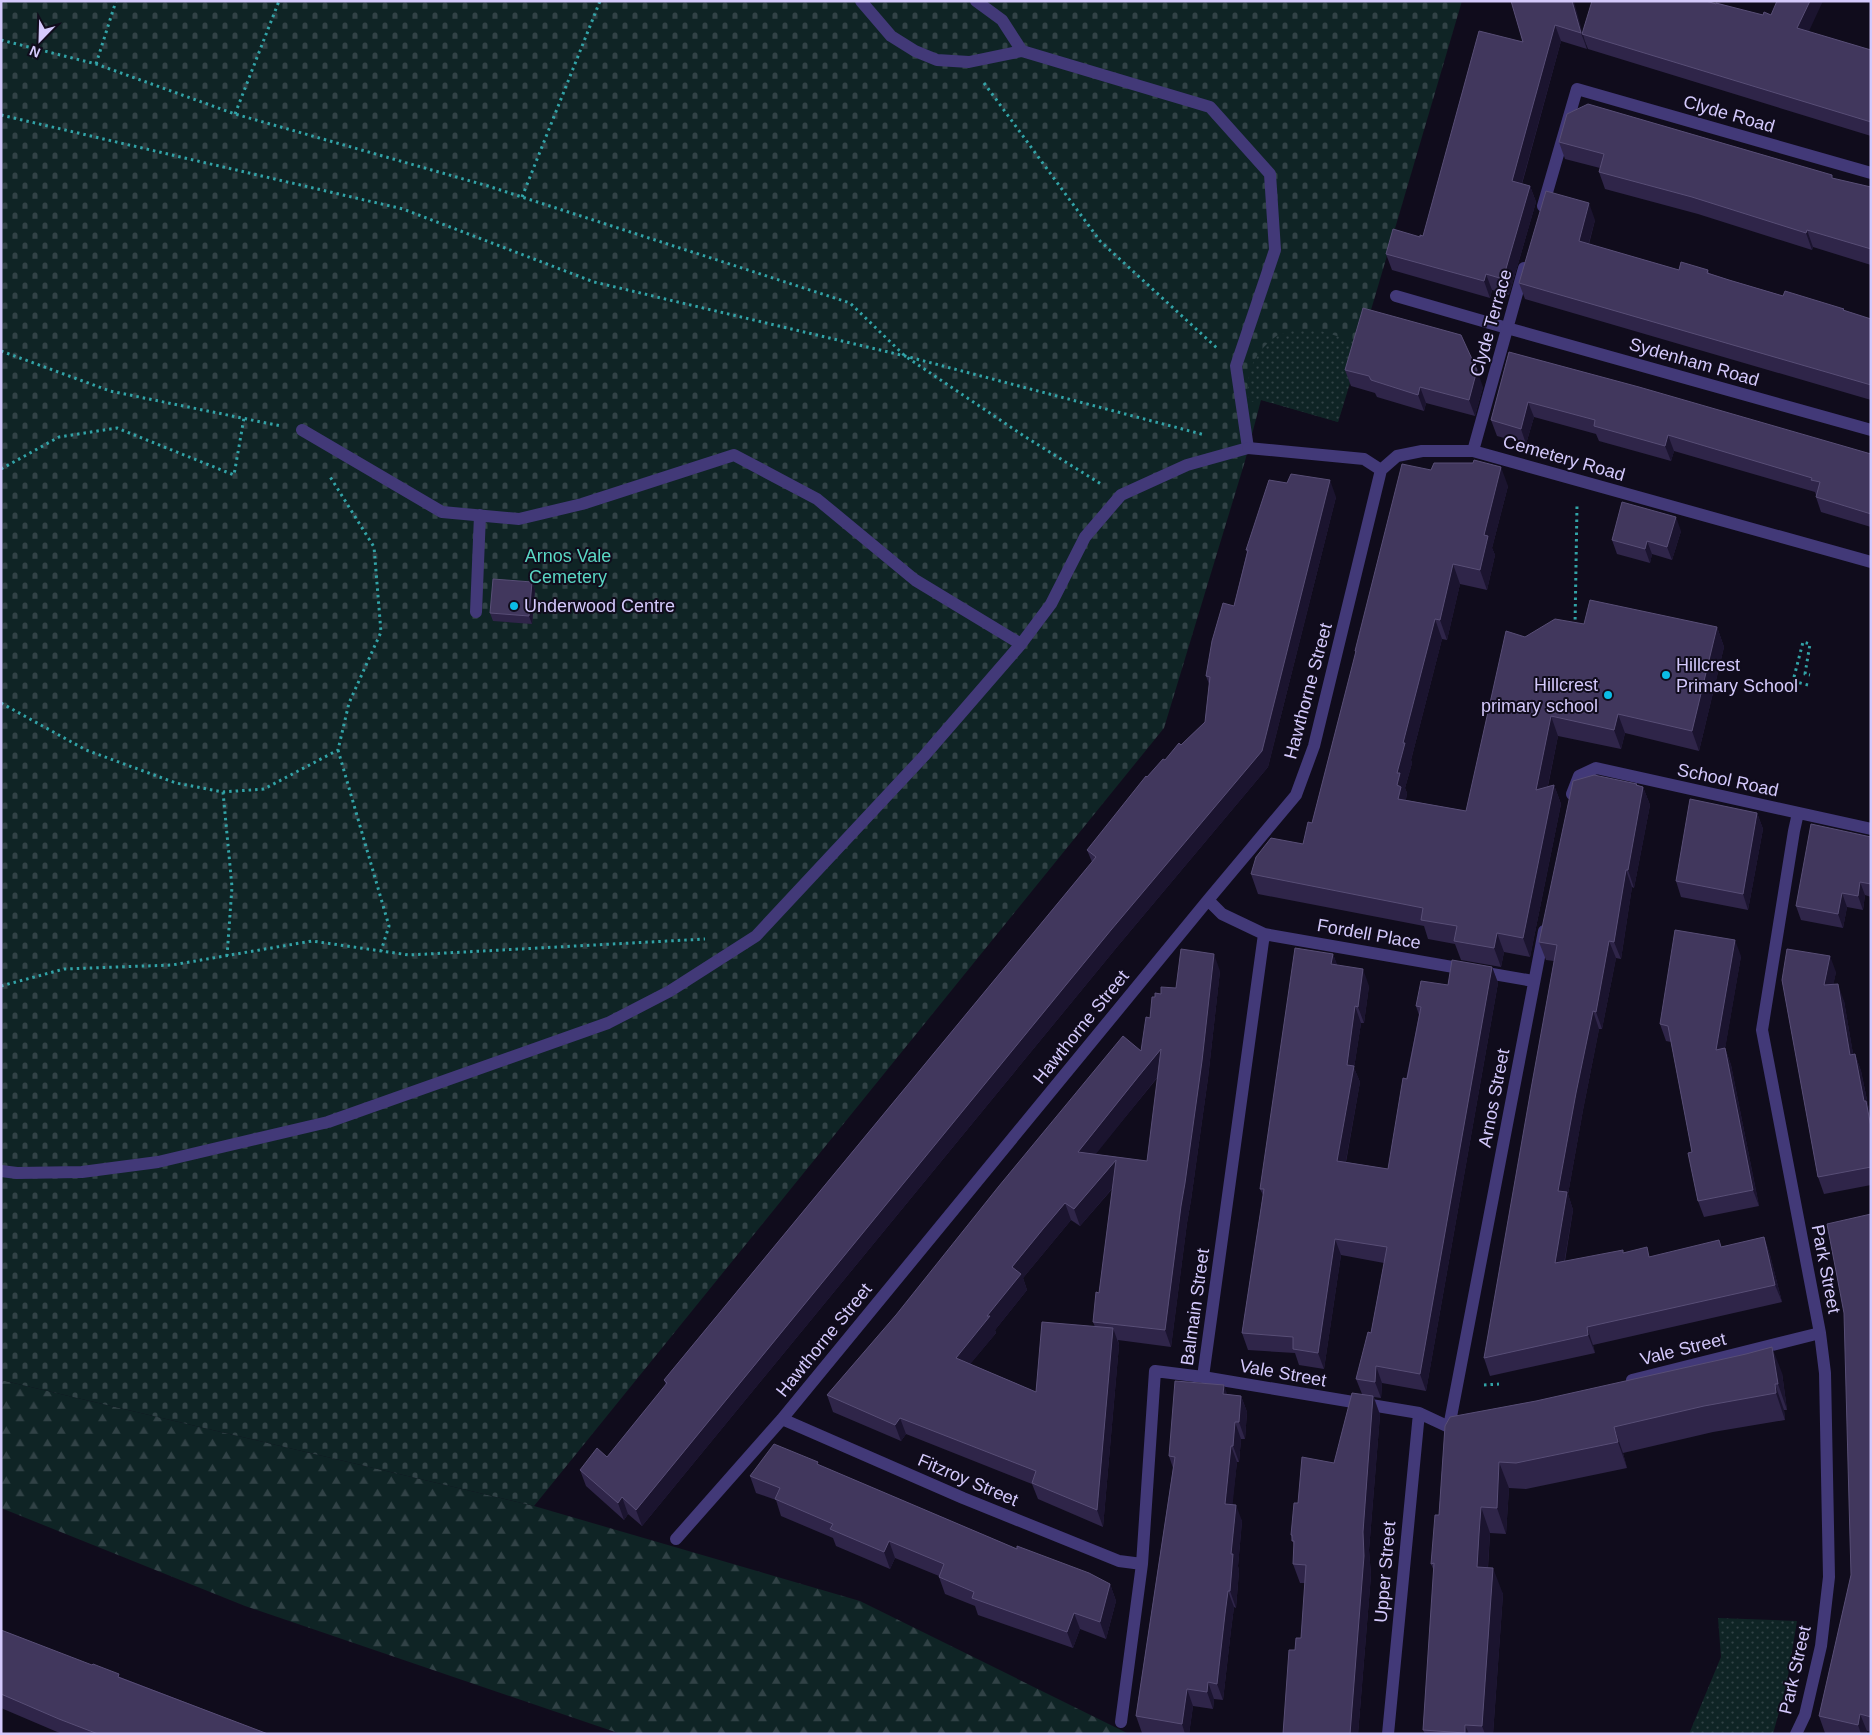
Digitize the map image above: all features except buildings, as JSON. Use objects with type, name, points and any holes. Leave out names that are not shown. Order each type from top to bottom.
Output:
[{"type":"street","points":[[861,1],[891,36],[914,51],[938,60],[969,62],[1022,51],[1210,107],[1270,174],[1275,250],[1236,366],[1248,448]]},
{"type":"street","points":[[976,1],[1002,20],[1022,51]]},
{"type":"street","name":"Clyde Road","points":[[1538,222],[1577,89],[1871,173]]},
{"type":"street","name":"Clyde Terrace","points":[[1473,451],[1527,260]]},
{"type":"street","name":"Sydenham Road","points":[[1396,296],[1871,430]]},
{"type":"street","points":[[302,430],[442,512],[519,519],[582,504],[734,455],[817,499],[915,580],[1021,644]]},
{"type":"street","points":[[1,1171],[17,1174],[82,1172],[158,1162],[328,1122],[608,1023],[670,991],[756,936],[924,756],[1021,644],[1051,604],[1085,537],[1121,496],[1187,465],[1248,448],[1364,459],[1381,470]]},
{"type":"street","name":"Cemetery Road","points":[[1381,470],[1397,456],[1422,451],[1473,451],[1871,562]]},
{"type":"street","name":"Hawthorne Street","points":[[676,1539],[782,1419],[1296,795],[1314,746],[1381,470]]},
{"type":"street","points":[[476,612],[480,515]]},
{"type":"street","name":"School Road","points":[[1570,803],[1579,776],[1596,768],[1871,829]]},
{"type":"street","name":"Park Street","points":[[1796,1734],[1805,1715],[1821,1646],[1828,1576],[1825,1373],[1820,1333],[1762,1030],[1792,840],[1798,813]]},
{"type":"street","name":"Fordell Place","points":[[1208,900],[1222,914],[1264,934],[1533,981]]},
{"type":"street","name":"Arnos Street","points":[[1449,1427],[1547,915]]},
{"type":"street","name":"Balmain Street","points":[[1121,1722],[1142,1564],[1154,1371],[1203,1377],[1264,934]]},
{"type":"street","name":"Vale Street","points":[[1624,1382],[1820,1333]]},
{"type":"street","name":"Vale Street","points":[[1203,1377],[1418,1413],[1449,1427]]},
{"type":"street","name":"Upper Street","points":[[1388,1734],[1418,1413]]},
{"type":"street","name":"Fitzroy Street","points":[[782,1419],[962,1498],[1119,1562],[1142,1564]]},
{"type":"street","points":[[1449,1427],[1469,1422]]},
{"type":"path","points":[[96,64],[116,1]]},
{"type":"path","points":[[235,114],[279,1]]},
{"type":"path","points":[[522,198],[600,1]]},
{"type":"path","points":[[1,40],[96,64],[235,114],[479,183],[850,303],[905,356],[1024,436],[1121,496]]},
{"type":"path","points":[[969,62],[1100,241],[1236,366]]},
{"type":"path","points":[[1,115],[403,210],[594,282],[905,356],[1206,435]]},
{"type":"path","points":[[1,351],[110,391],[302,430]]},
{"type":"path","points":[[1,469],[59,437],[117,428],[234,475],[244,418]]},
{"type":"path","points":[[328,472],[374,547],[381,632],[349,703],[338,750],[389,926],[381,951]]},
{"type":"path","points":[[1575,630],[1577,501]]},
{"type":"path","points":[[1808,685],[1793,681],[1803,642],[1810,644],[1805,674],[1810,675]]},
{"type":"path","points":[[1,703],[86,750],[176,783],[223,792],[264,789],[338,750]]},
{"type":"path","points":[[223,792],[232,887],[226,956]]},
{"type":"path","points":[[1,986],[64,969],[172,965],[312,941],[409,955],[707,939]]},
{"type":"path","points":[[1484,1385],[1499,1384]]},
{"type":"green space","name":"Arnos Vale Cemetery","points":[[1,1],[1462,1],[1338,422],[1261,400],[1245,461],[1164,728],[534,1506],[1,1380]]},
{"type":"green space","points":[[1298,329],[1318,330],[1362,344],[1338,422],[1262,400],[1252,402],[1249,399],[1249,375],[1258,354],[1276,336]]},
{"type":"green space","points":[[1,1380],[534,1506],[860,1601],[1129,1734],[621,1734],[245,1606],[1,1508]]},
{"type":"green space","points":[[1718,1618],[1797,1621],[1787,1682],[1773,1734],[1689,1734],[1721,1657]]},
{"type":"place","name":"Underwood Centre","points":[[514,606]]},
{"type":"place","name":"Hillcrest Primary School","points":[[1666,675]]},
{"type":"place","name":"Hillcrest primary school","points":[[1608,695]]}]
